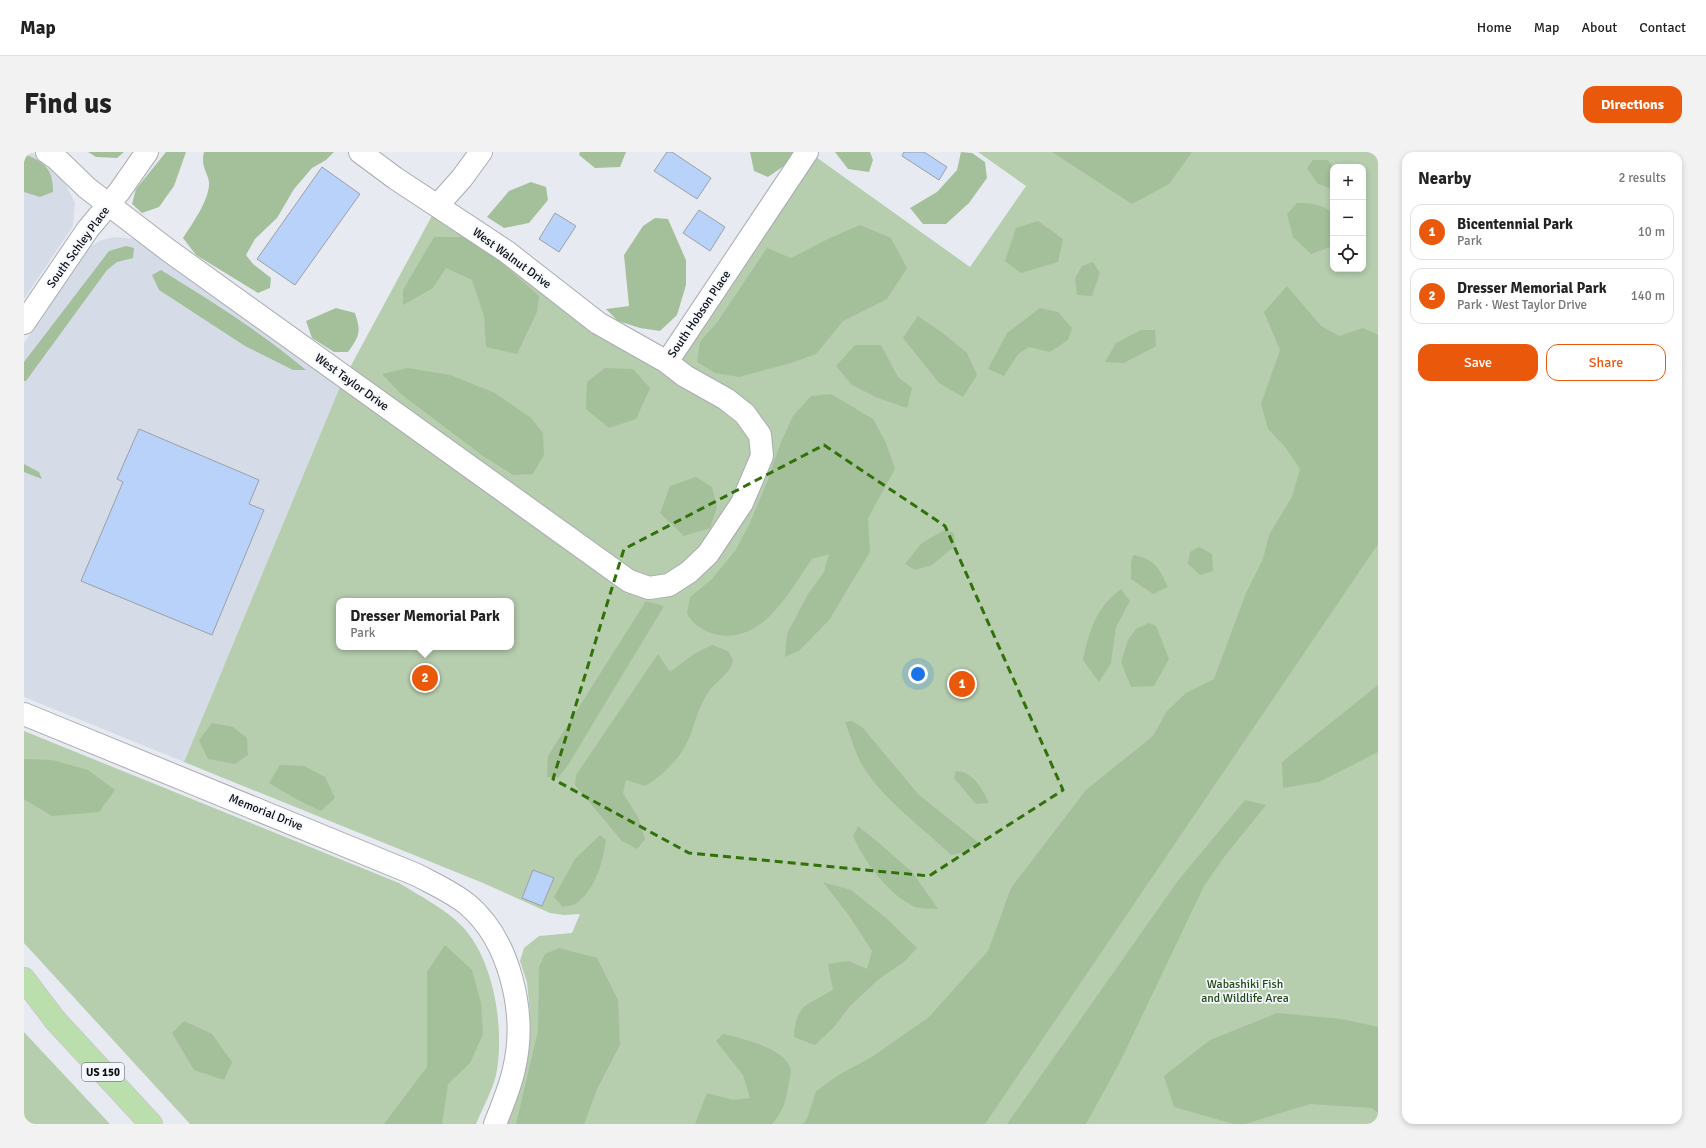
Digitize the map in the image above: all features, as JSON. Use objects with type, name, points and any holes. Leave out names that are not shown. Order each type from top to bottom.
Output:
[{"type":"main road","name":"US 150","points":[[24,979],[55,1020]]},
{"type":"main road","name":"US 150","points":[[24,992],[55,1020],[151,1124]]},
{"type":"street","name":"West Taylor Drive","points":[[47,152],[57,159],[87,188],[168,250],[628,581],[649,588],[669,586]]},
{"type":"street","name":"South Schley Place","points":[[24,323],[88,228],[109,205],[147,152]]},
{"type":"street","name":"West Walnut Drive","points":[[360,152],[395,178],[507,252],[598,323],[667,362]]},
{"type":"street","points":[[438,205],[462,178],[481,152]]},
{"type":"street","name":"South Hobson Place","points":[[669,586],[689,572],[708,554],[724,532],[742,503],[762,456],[760,435],[745,414],[726,399],[685,376],[667,362],[807,152]]},
{"type":"street","name":"Memorial Drive","points":[[24,714],[417,875],[466,904],[484,922],[493,935],[510,970],[519,1037],[515,1069],[495,1124]]},
{"type":"highlighted area","points":[[824,445],[945,526],[1063,790],[929,876],[689,853],[553,779],[624,549]]},
{"type":"shaded area","points":[[24,152],[31,152],[51,166],[66,185],[75,203],[73,226],[24,299]]},
{"type":"shaded area","points":[[114,237],[138,239],[342,382],[184,762],[24,697],[24,343],[90,247],[99,241]]},
{"type":"green space","points":[[88,152],[124,152],[117,158],[96,157]]},
{"type":"green space","points":[[166,152],[186,152],[174,186],[159,207],[142,213],[132,204],[136,189]]},
{"type":"green space","points":[[204,152],[334,152],[326,160],[312,168],[294,189],[277,218],[255,239],[246,255],[253,264],[271,278],[270,288],[258,293],[196,255],[183,238],[199,213],[208,192],[209,181],[203,163]]},
{"type":"green space","points":[[580,152],[626,152],[620,167],[595,168],[579,155]]},
{"type":"green space","points":[[750,152],[794,152],[788,163],[768,177],[754,171]]},
{"type":"green space","points":[[835,152],[870,152],[873,160],[869,172],[848,169]]},
{"type":"green space","points":[[961,152],[972,153],[985,162],[987,178],[969,203],[946,224],[923,224],[910,208],[937,192],[957,170]]},
{"type":"green space","name":"Wabashiki Fish and Wildlife Area","points":[[978,152],[1378,152],[1378,1124],[504,1124],[525,1058],[530,1013],[527,982],[520,961],[524,948],[539,936],[572,933],[580,914],[564,915],[550,913],[483,883],[184,762],[342,382],[621,583],[674,589],[770,439],[766,423],[750,408],[676,359],[816,157],[970,267],[1026,186]]},
{"type":"green space","points":[[1052,152],[1192,152],[1169,184],[1132,204]]},
{"type":"green space","points":[[24,154],[37,160],[46,167],[53,184],[53,192],[40,197],[24,192]]},
{"type":"green space","points":[[1313,160],[1328,160],[1331,164],[1330,188],[1318,184],[1307,168]]},
{"type":"green space","points":[[531,182],[546,187],[548,200],[529,223],[504,228],[487,217],[509,191]]},
{"type":"green space","points":[[1297,203],[1316,205],[1330,211],[1330,247],[1311,254],[1293,237],[1287,214]]},
{"type":"green space","points":[[434,212],[721,405],[752,437],[752,457],[743,488],[707,546],[668,578],[648,579],[632,575],[347,373]]},
{"type":"green space","points":[[655,218],[668,219],[686,260],[686,285],[677,315],[660,331],[640,328],[618,321],[606,309],[629,306],[624,255],[643,226]]},
{"type":"green space","points":[[1038,221],[1063,239],[1058,262],[1021,273],[1005,261],[1016,228]]},
{"type":"green space","points":[[860,225],[891,238],[907,268],[887,299],[843,321],[816,354],[791,363],[739,377],[715,373],[697,362],[700,342],[718,321],[767,248],[791,258],[830,238]]},
{"type":"green space","points":[[434,237],[464,237],[499,260],[539,296],[537,312],[517,354],[486,347],[484,316],[472,280],[446,268],[433,288],[403,305],[403,290]]},
{"type":"green space","points":[[126,246],[134,248],[133,258],[117,262],[107,270],[26,381],[24,381],[24,362],[109,251]]},
{"type":"green space","points":[[1093,262],[1100,273],[1092,296],[1077,295],[1075,278],[1082,266]]},
{"type":"green space","points":[[161,270],[254,330],[306,370],[293,370],[245,346],[159,290],[152,275]]},
{"type":"green space","points":[[1287,286],[1321,326],[1339,336],[1363,328],[1378,335],[1378,544],[985,1124],[803,1124],[807,1119],[816,1091],[840,1074],[872,1057],[929,1017],[988,951],[1011,888],[1086,790],[1153,736],[1167,711],[1186,693],[1214,679],[1246,593],[1263,559],[1269,535],[1292,497],[1300,469],[1286,448],[1268,429],[1261,404],[1280,350],[1264,312]]},
{"type":"green space","points":[[336,308],[355,313],[357,319],[359,329],[357,337],[348,352],[334,352],[312,338],[306,321]]},
{"type":"green space","points":[[1040,308],[1058,312],[1072,328],[1068,340],[1050,352],[1029,347],[1018,354],[1004,376],[988,369],[1007,333]]},
{"type":"green space","points":[[918,316],[944,334],[967,353],[977,375],[963,397],[939,383],[903,338]]},
{"type":"green space","points":[[1141,330],[1155,330],[1156,346],[1124,363],[1105,362],[1116,343]]},
{"type":"green space","points":[[855,345],[881,345],[898,377],[912,388],[907,408],[878,398],[852,385],[836,366]]},
{"type":"green space","points":[[408,368],[450,375],[495,393],[531,418],[543,433],[544,455],[533,474],[513,475],[483,456],[401,394],[382,374]]},
{"type":"green space","points":[[605,368],[633,369],[650,388],[636,419],[609,428],[586,409],[587,382]]},
{"type":"green space","points":[[831,394],[873,419],[886,443],[895,469],[868,518],[870,552],[830,619],[800,650],[785,657],[787,634],[808,594],[824,572],[829,554],[812,559],[785,599],[763,622],[750,630],[735,635],[719,635],[701,628],[693,622],[687,614],[690,597],[712,579],[735,551],[750,523],[767,482],[781,442],[793,416],[811,396]]},
{"type":"green space","points":[[24,464],[39,472],[42,479],[24,472]]},
{"type":"green space","points":[[696,477],[712,487],[717,507],[710,528],[684,536],[660,513],[670,486]]},
{"type":"green space","points":[[944,530],[954,533],[955,546],[932,565],[915,570],[905,564],[922,543]]},
{"type":"green space","points":[[1199,547],[1212,554],[1213,571],[1200,575],[1188,564],[1190,552]]},
{"type":"green space","points":[[1133,555],[1146,559],[1155,565],[1168,587],[1153,594],[1131,579],[1131,563]]},
{"type":"green space","points":[[1121,589],[1130,601],[1116,627],[1111,663],[1099,682],[1083,660],[1091,629],[1099,612]]},
{"type":"green space","points":[[646,601],[664,606],[568,765],[558,778],[547,777],[548,756]]},
{"type":"green space","points":[[1149,623],[1156,626],[1169,659],[1154,686],[1131,687],[1121,662],[1128,640],[1136,629]]},
{"type":"green space","points":[[712,645],[728,651],[733,660],[729,670],[712,687],[701,705],[690,736],[683,750],[666,771],[645,786],[626,780],[623,793],[639,819],[645,839],[637,849],[622,841],[575,785],[576,775],[658,654],[670,672],[694,654]]},
{"type":"green space","points":[[1378,685],[1378,752],[1319,782],[1283,788],[1282,762]]},
{"type":"green space","points":[[852,721],[862,727],[919,795],[978,842],[966,852],[951,855],[904,813],[872,780],[861,763],[845,722]]},
{"type":"green space","points":[[212,723],[233,727],[247,738],[248,755],[235,764],[208,759],[199,740]]},
{"type":"green space","points":[[24,731],[399,883],[432,903],[462,926],[473,940],[489,975],[494,994],[499,1033],[499,1052],[496,1077],[476,1124],[190,1124],[24,943]]},
{"type":"green space","points":[[24,759],[52,760],[88,770],[115,790],[99,812],[52,816],[24,799]]},
{"type":"green space","points":[[280,765],[304,766],[325,777],[335,798],[321,811],[296,799],[269,783]]},
{"type":"green space","points":[[956,771],[968,774],[973,778],[977,782],[989,803],[976,804],[954,778]]},
{"type":"green space","points":[[1245,800],[1266,805],[1225,856],[1204,886],[1120,1062],[1086,1124],[1007,1124],[1177,882]]},
{"type":"green space","points":[[858,826],[913,873],[938,909],[916,907],[903,900],[886,885],[870,866],[853,836]]},
{"type":"green space","points":[[600,835],[606,840],[601,865],[594,882],[590,889],[578,902],[573,905],[563,907],[554,897],[575,859]]},
{"type":"green space","points":[[823,882],[851,890],[886,918],[917,948],[905,961],[878,980],[850,1006],[834,1027],[815,1045],[794,1037],[795,1026],[797,1018],[804,1007],[833,990],[828,964],[849,961],[867,969],[872,951],[850,917]]},
{"type":"green space","points":[[445,945],[472,970],[481,1003],[483,1034],[470,1063],[448,1084],[442,1124],[384,1124],[427,1067],[427,972]]},
{"type":"green space","points":[[559,948],[597,958],[618,1000],[620,1045],[598,1087],[584,1124],[516,1124],[538,1031],[539,967],[545,954]]},
{"type":"green space","points":[[1277,1013],[1342,1019],[1378,1027],[1378,1113],[1372,1108],[1310,1104],[1245,1124],[1234,1124],[1174,1107],[1164,1076],[1210,1040]]},
{"type":"green space","points":[[184,1021],[212,1034],[232,1062],[224,1080],[194,1070],[172,1033]]},
{"type":"green space","points":[[24,1032],[110,1124],[24,1124]]},
{"type":"green space","points":[[723,1034],[750,1041],[770,1049],[786,1060],[790,1067],[791,1072],[785,1103],[772,1124],[695,1124],[707,1093],[733,1100],[750,1098],[743,1075],[716,1041]]},
{"type":"building","points":[[667,152],[672,152],[711,178],[697,199],[654,171]]},
{"type":"building","points":[[904,152],[924,152],[947,167],[939,180],[902,156]]},
{"type":"building","points":[[322,167],[360,194],[295,285],[257,259]]},
{"type":"building","points":[[699,210],[725,227],[710,251],[683,233]]},
{"type":"building","points":[[555,213],[576,226],[559,252],[539,239]]},
{"type":"building","points":[[139,429],[259,480],[249,504],[264,510],[212,635],[81,581],[123,482],[117,479]]},
{"type":"building","points":[[533,870],[554,878],[542,906],[522,898]]},
{"type":"place","name":"Dresser Memorial Park","points":[[425,678]]},
{"type":"place","name":"Bicentennial Park","points":[[962,684]]}]
